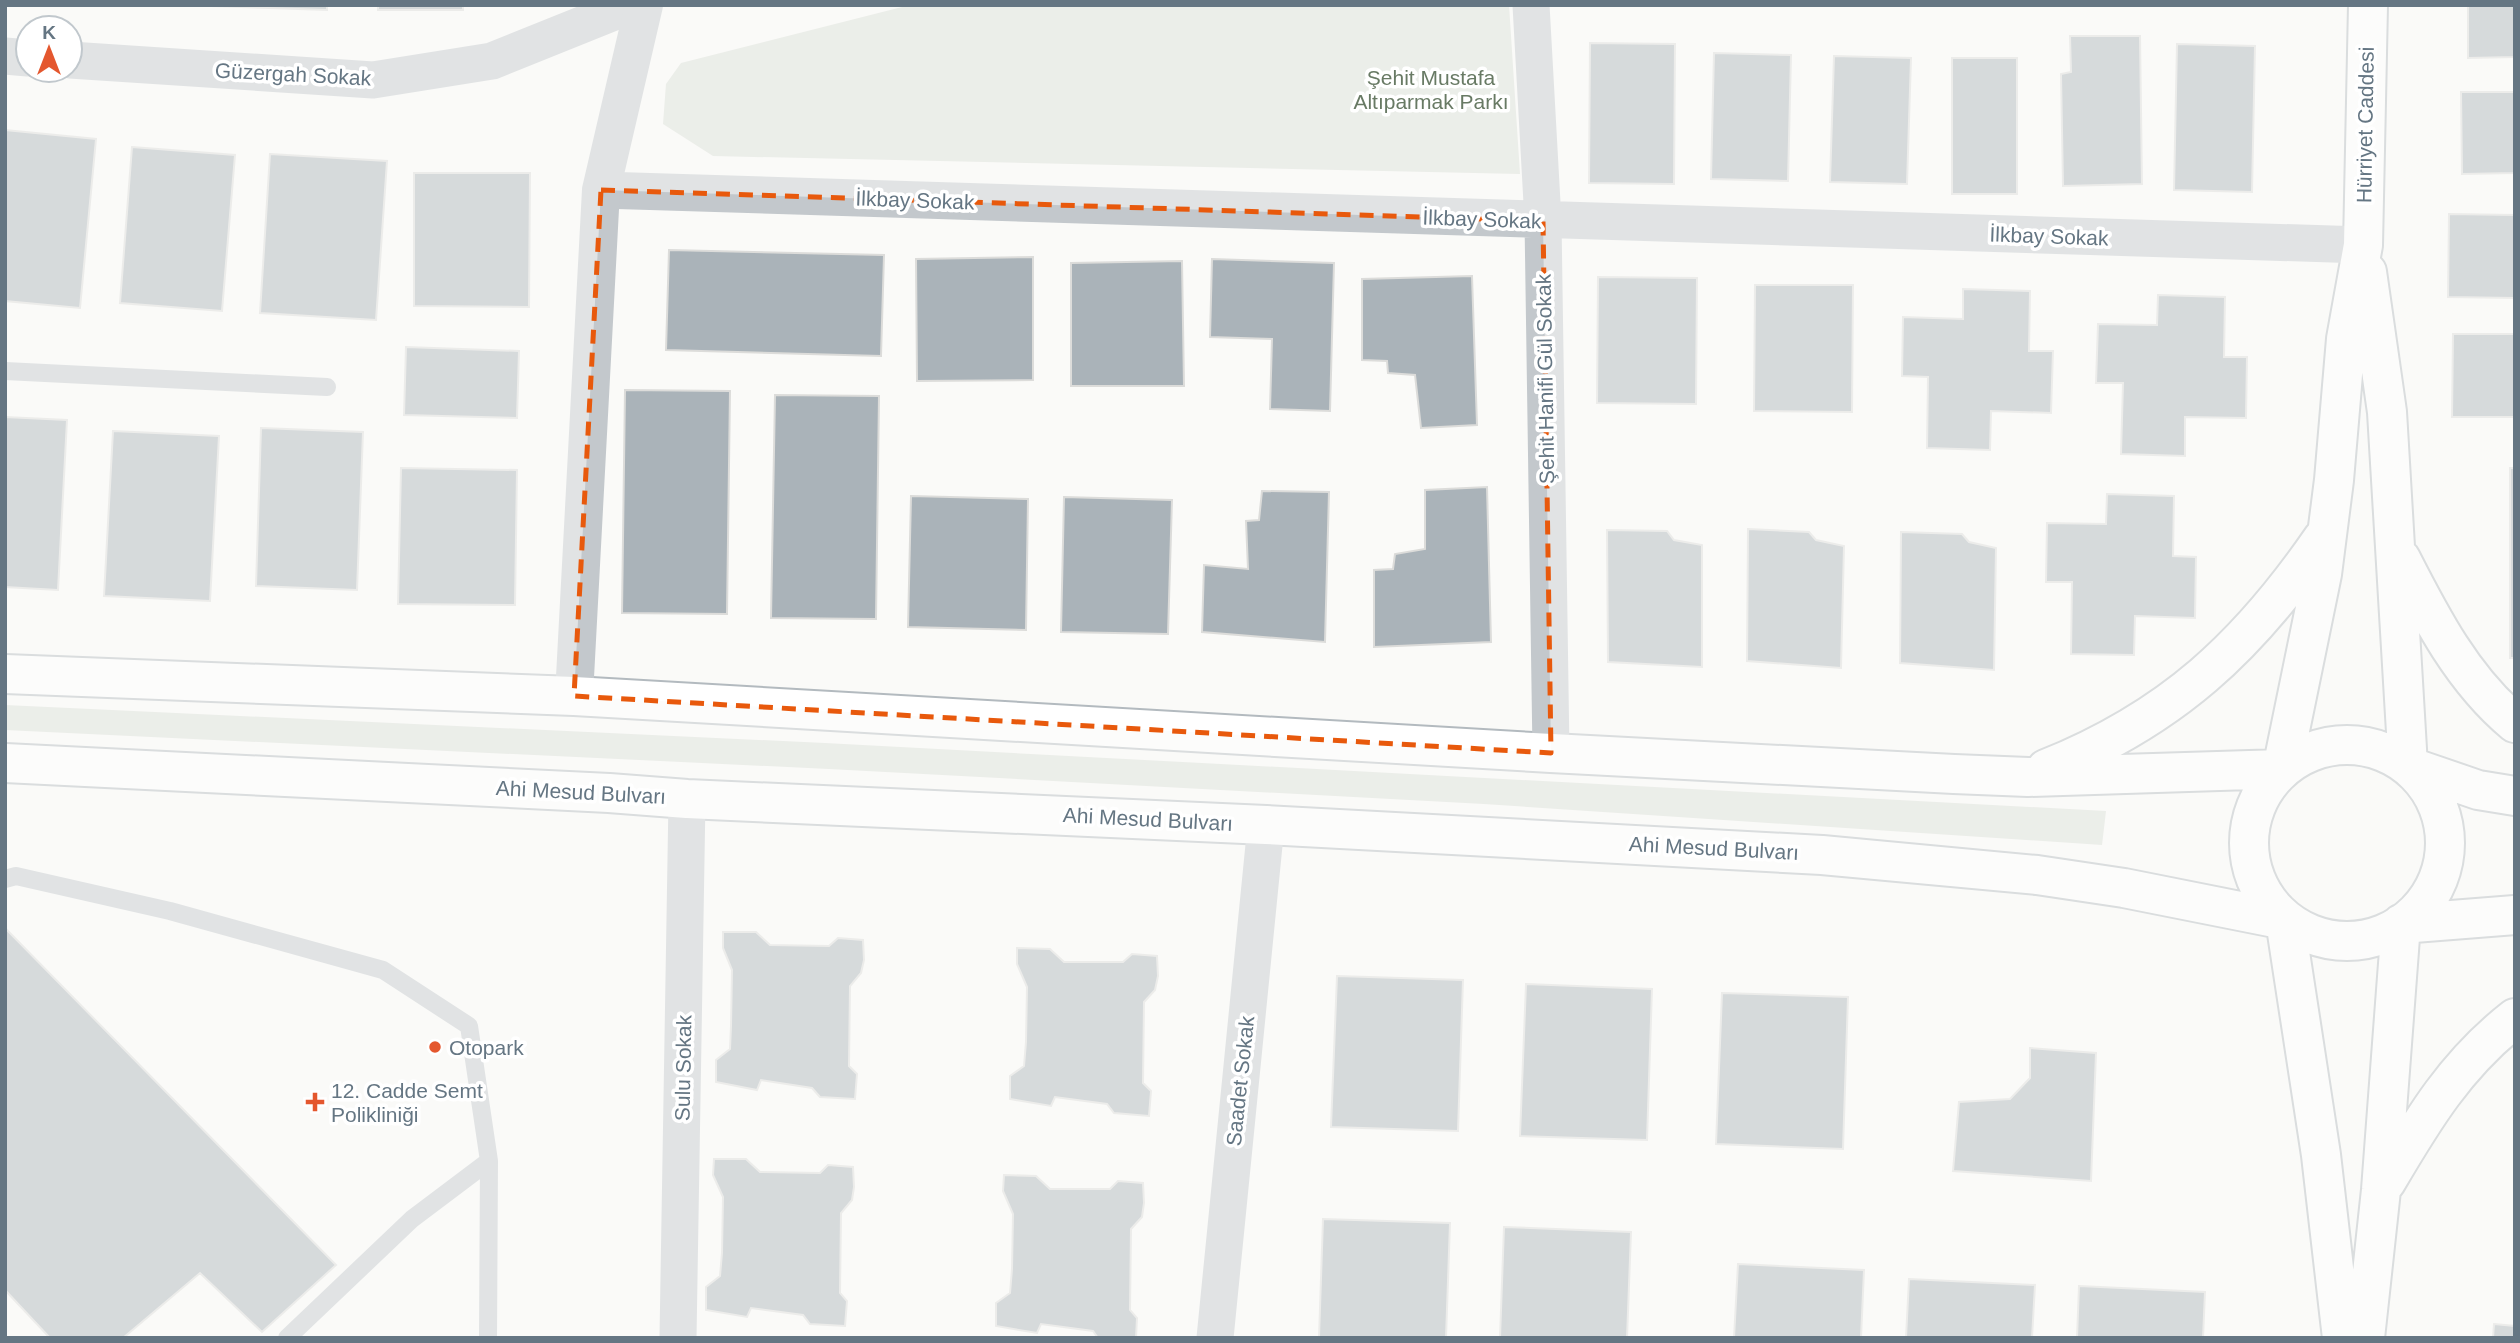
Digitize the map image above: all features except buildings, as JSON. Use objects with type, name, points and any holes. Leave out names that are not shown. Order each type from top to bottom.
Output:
[{"type":"main road","name":"Hürriyet Caddesi","points":[[2363,245],[2368,5]]},
{"type":"main road","points":[[2282,769],[2311,631],[2328,530],[2346,339],[2363,245]]},
{"type":"main road","points":[[2363,245],[2387,412],[2408,766]]},
{"type":"main road","points":[[2028,777],[2117,737],[2171,702],[2209,672],[2261,621],[2291,584],[2328,530]]},
{"type":"main road","points":[[2394,545],[2438,629],[2480,686],[2515,723]]},
{"type":"main road","name":"Ahi Mesud Bulvarı","points":[[5,674],[574,696],[1551,753],[2028,777],[2282,769]]},
{"type":"main road","name":"Ahi Mesud Bulvarı","points":[[2322,747],[2367,747],[2389,754],[2408,766],[2425,783],[2437,802],[2445,846],[2442,869],[2433,890],[2420,908],[2401,924],[2379,936],[2355,940],[2330,940],[2306,932],[2285,920],[2268,902],[2256,881],[2249,857],[2249,832],[2254,808],[2265,787],[2282,769],[2301,756],[2322,747]]},
{"type":"main road","name":"Ahi Mesud Bulvarı","points":[[5,763],[687,799],[1718,848],[1934,864],[2037,875],[2124,888],[2285,920]]},
{"type":"main road","name":"Ahi Mesud Bulvarı","points":[[2408,766],[2478,790],[2515,796]]},
{"type":"main road","name":"Ahi Mesud Bulvarı","points":[[2401,924],[2515,915]]},
{"type":"main road","points":[[2285,920],[2321,1155],[2342,1338]]},
{"type":"main road","points":[[2365,1338],[2381,1190],[2401,924]]},
{"type":"main road","points":[[2381,1190],[2433,1105],[2458,1072],[2515,1018]]},
{"type":"street","name":"Güzergah Sokak","points":[[84,61],[373,80],[492,61],[631,5]]},
{"type":"street","points":[[574,696],[601,190],[645,5]]},
{"type":"street","name":"Şehit Hanifi Gül Sokak","points":[[1531,5],[1543,221],[1551,753]]},
{"type":"street","name":"İlkbay Sokak","points":[[601,190],[2363,245]]},
{"type":"street","name":"Sulu Sokak","points":[[678,1338],[687,799]]},
{"type":"street","name":"Saadet Sokak","points":[[1214,1338],[1266,825]]},
{"type":"lane","points":[[5,371],[327,387]]},
{"type":"lane","points":[[5,879],[16,876],[170,911],[383,970],[469,1026],[489,1161],[488,1338]]},
{"type":"lane","points":[[287,1338],[412,1219],[489,1161]]},
{"type":"highlighted area","points":[[601,190],[1543,221],[1551,753],[574,696]]},
{"type":"green space","name":"Şehit Mustafa Altıparmak Parkı","points":[[910,5],[1509,5],[1520,174],[713,156],[663,124],[666,84],[681,63]]},
{"type":"green space","points":[[5,705],[825,743],[2106,811],[2102,845],[1484,804],[829,769],[5,730]]},
{"type":"place","name":"Otopark","points":[[435,1047]]},
{"type":"place","name":"12. Cadde Semt Polikliniği","points":[[315,1102]]}]
